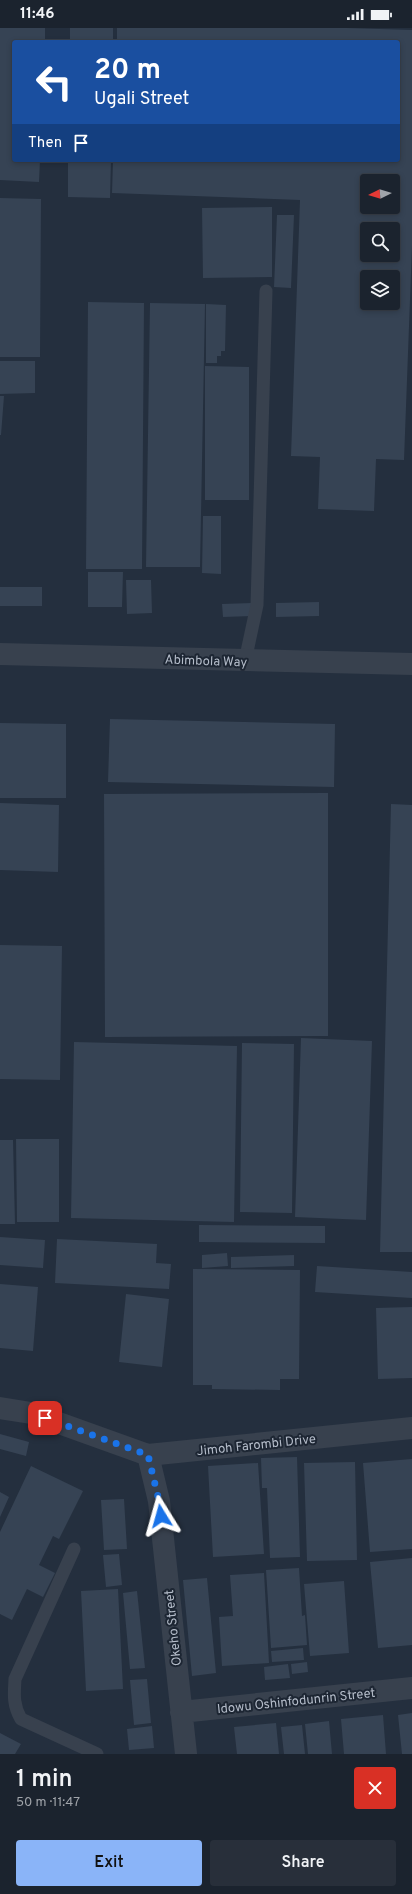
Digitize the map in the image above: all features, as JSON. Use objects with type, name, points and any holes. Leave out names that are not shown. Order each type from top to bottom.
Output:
[{"type":"street","name":"Abimbola Way","points":[[0,654],[412,664]]},
{"type":"street","points":[[0,1408],[30,1413],[148,1455]]},
{"type":"street","name":"Jimoh Farombi Drive","points":[[148,1455],[412,1428]]},
{"type":"street","name":"Okeho Street","points":[[148,1455],[159,1501],[180,1712],[186,1754]]},
{"type":"street","name":"Idowu Oshinfodunrin Street","points":[[180,1712],[412,1688]]},
{"type":"lane","points":[[245,661],[256,605],[266,291]]},
{"type":"lane","points":[[74,1549],[15,1679],[15,1708],[22,1718],[97,1754]]},
{"type":"building","points":[[0,28],[45,28],[45,40],[12,40],[12,162],[40,162],[39,182],[0,180]]},
{"type":"building","points":[[70,28],[113,28],[113,40],[70,40]]},
{"type":"building","points":[[117,28],[347,28],[412,30],[412,246],[404,460],[376,459],[374,511],[318,509],[320,457],[291,456],[300,200],[112,193],[113,162],[400,162],[400,40],[117,40]]},
{"type":"building","points":[[68,162],[111,162],[110,198],[68,197]]},
{"type":"building","points":[[0,198],[41,199],[40,357],[0,357]]},
{"type":"building","points":[[272,207],[272,277],[203,278],[202,208]]},
{"type":"building","points":[[277,215],[294,215],[291,288],[274,287]]},
{"type":"building","points":[[88,302],[144,303],[142,569],[86,569]]},
{"type":"building","points":[[150,303],[205,304],[200,567],[146,567]]},
{"type":"building","points":[[206,304],[226,305],[225,351],[221,351],[221,356],[217,356],[217,363],[206,363]]},
{"type":"building","points":[[0,361],[35,361],[35,393],[0,394]]},
{"type":"building","points":[[205,366],[249,367],[249,500],[205,500]]},
{"type":"building","points":[[0,396],[4,396],[1,435],[0,435]]},
{"type":"building","points":[[203,516],[221,516],[221,574],[202,573]]},
{"type":"building","points":[[88,572],[123,572],[122,607],[88,607]]},
{"type":"building","points":[[126,580],[151,580],[152,613],[127,614]]},
{"type":"building","points":[[0,587],[42,587],[42,606],[0,606]]},
{"type":"building","points":[[319,602],[319,616],[276,617],[276,603]]},
{"type":"building","points":[[252,603],[252,616],[223,617],[222,604]]},
{"type":"building","points":[[110,719],[335,724],[334,787],[108,782]]},
{"type":"building","points":[[0,723],[66,724],[66,798],[0,798]]},
{"type":"building","points":[[328,793],[328,1036],[105,1037],[104,794]]},
{"type":"building","points":[[0,803],[59,805],[58,872],[0,870]]},
{"type":"building","points":[[391,804],[412,805],[412,1252],[380,1252]]},
{"type":"building","points":[[0,945],[62,946],[60,1080],[0,1079]]},
{"type":"building","points":[[301,1038],[372,1041],[366,1220],[295,1217]]},
{"type":"building","points":[[74,1042],[237,1046],[234,1222],[71,1218]]},
{"type":"building","points":[[242,1043],[294,1044],[292,1213],[240,1212]]},
{"type":"building","points":[[16,1139],[59,1139],[59,1222],[17,1222]]},
{"type":"building","points":[[0,1140],[13,1140],[15,1224],[0,1224]]},
{"type":"building","points":[[199,1225],[325,1226],[325,1243],[199,1242]]},
{"type":"building","points":[[0,1237],[45,1240],[43,1268],[0,1265]]},
{"type":"building","points":[[57,1239],[157,1244],[156,1263],[171,1264],[169,1289],[55,1283]]},
{"type":"building","points":[[227,1253],[228,1266],[202,1268],[202,1255]]},
{"type":"building","points":[[294,1255],[294,1266],[231,1268],[231,1257]]},
{"type":"building","points":[[317,1266],[412,1272],[412,1298],[315,1292]]},
{"type":"building","points":[[193,1269],[300,1270],[299,1379],[280,1379],[280,1390],[212,1389],[212,1385],[193,1385]]},
{"type":"building","points":[[0,1284],[38,1287],[33,1351],[0,1348]]},
{"type":"building","points":[[126,1294],[169,1299],[162,1367],[119,1362]]},
{"type":"building","points":[[412,1307],[412,1378],[378,1379],[376,1308]]},
{"type":"building","points":[[0,1434],[29,1442],[26,1456],[0,1449]]},
{"type":"building","points":[[297,1457],[300,1557],[270,1558],[267,1488],[262,1488],[261,1458]]},
{"type":"building","points":[[412,1459],[412,1549],[370,1552],[363,1463]]},
{"type":"building","points":[[355,1462],[357,1560],[307,1561],[304,1463]]},
{"type":"building","points":[[258,1463],[264,1554],[213,1557],[208,1466]]},
{"type":"building","points":[[31,1466],[83,1491],[59,1539],[53,1536],[39,1565],[55,1573],[43,1597],[27,1589],[12,1620],[0,1614],[0,1532]]},
{"type":"building","points":[[0,1492],[9,1497],[0,1517]]},
{"type":"building","points":[[124,1499],[127,1549],[104,1550],[101,1500]]},
{"type":"building","points":[[119,1554],[122,1585],[106,1587],[103,1555]]},
{"type":"building","points":[[412,1558],[412,1645],[378,1648],[370,1562]]},
{"type":"building","points":[[299,1568],[302,1616],[305,1615],[307,1645],[271,1648],[266,1570]]},
{"type":"building","points":[[264,1573],[269,1663],[222,1666],[219,1617],[233,1616],[230,1575]]},
{"type":"building","points":[[207,1578],[216,1673],[192,1676],[183,1580]]},
{"type":"building","points":[[344,1581],[349,1653],[310,1656],[304,1584]]},
{"type":"building","points":[[118,1589],[123,1689],[86,1691],[81,1591]]},
{"type":"building","points":[[137,1591],[145,1668],[130,1669],[123,1593]]},
{"type":"building","points":[[303,1648],[304,1660],[272,1662],[271,1651]]},
{"type":"building","points":[[307,1662],[308,1672],[292,1674],[291,1664]]},
{"type":"building","points":[[288,1664],[290,1678],[265,1680],[264,1667]]},
{"type":"building","points":[[147,1679],[151,1723],[134,1725],[130,1680]]},
{"type":"building","points":[[412,1713],[412,1754],[402,1754],[398,1715]]},
{"type":"building","points":[[383,1715],[386,1754],[344,1754],[341,1719]]},
{"type":"building","points":[[329,1721],[332,1754],[308,1754],[305,1724]]},
{"type":"building","points":[[276,1723],[279,1754],[237,1754],[234,1727]]},
{"type":"building","points":[[302,1725],[305,1754],[284,1754],[281,1727]]},
{"type":"building","points":[[152,1726],[154,1748],[129,1750],[127,1729]]},
{"type":"building","points":[[0,1733],[21,1744],[15,1754],[0,1754]]},
{"type":"route","points":[[45,1418],[148,1455],[161,1516]]}]
